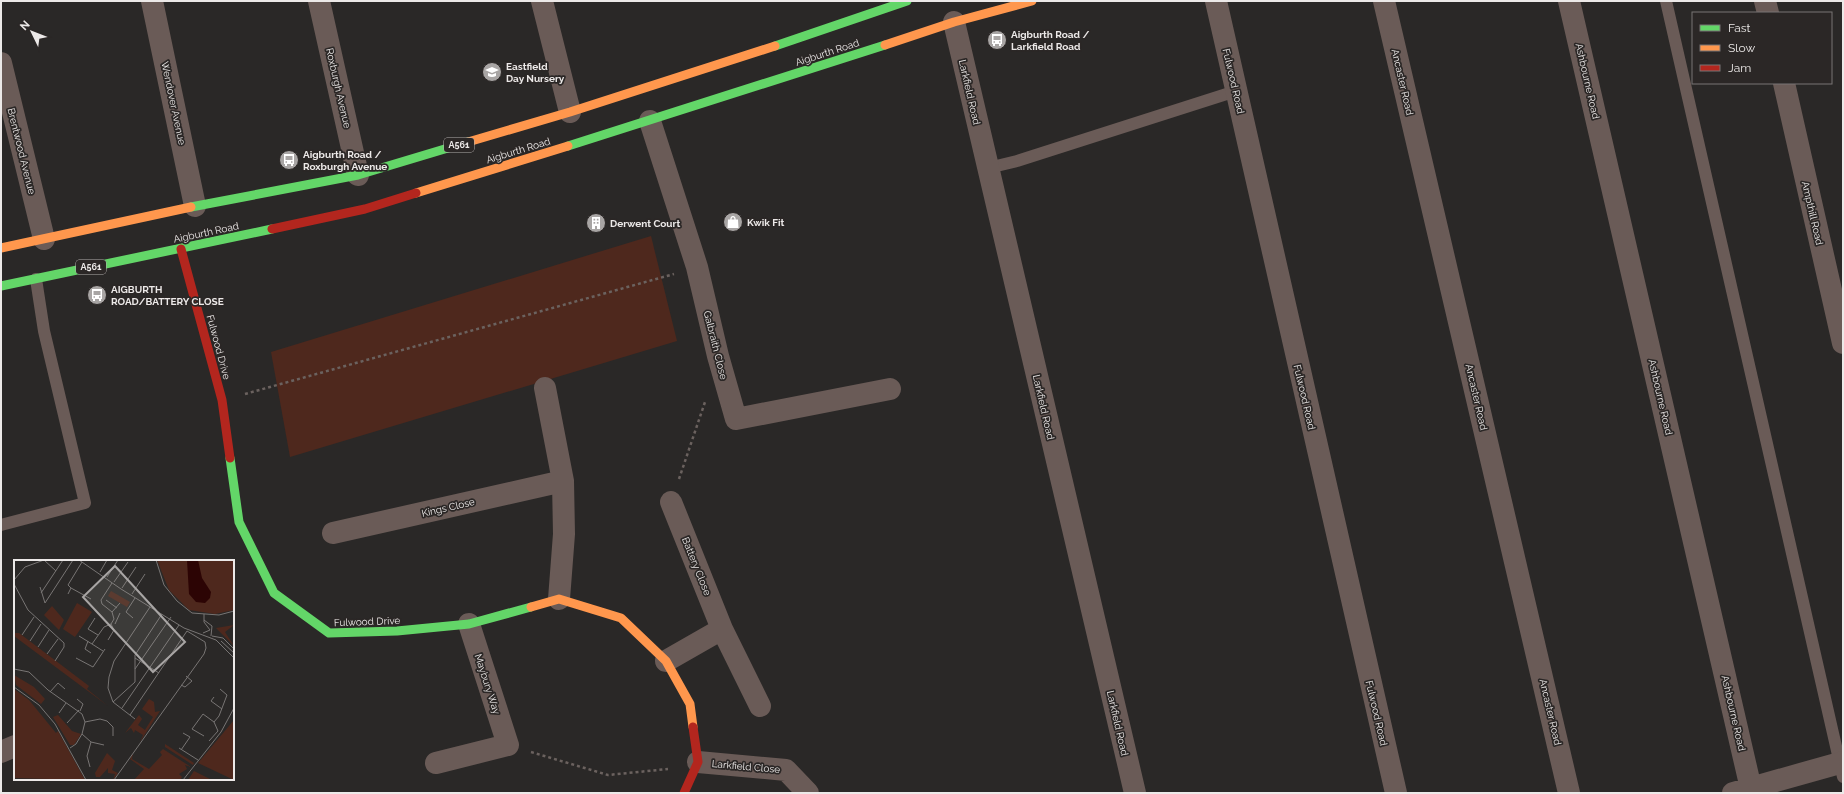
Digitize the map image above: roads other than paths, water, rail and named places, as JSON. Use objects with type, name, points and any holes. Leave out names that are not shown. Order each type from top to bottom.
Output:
[{"type":"main road","name":"A561","points":[[1,248],[195,206],[358,175],[570,112],[747,56],[907,1]]},
{"type":"main road","name":"Aigburth Road","points":[[1,286],[365,209],[650,121],[954,22],[1032,1]]},
{"type":"main road","name":"Fulwood Drive","points":[[181,249],[222,400],[239,522],[274,593],[329,633],[398,631],[469,624],[558,599]]},
{"type":"main road","points":[[558,599],[621,618],[666,661],[690,704],[698,762],[684,793]]},
{"type":"street","name":"Wendover Avenue","points":[[152,1],[195,206]]},
{"type":"street","name":"Roxburgh Avenue","points":[[320,1],[358,175]]},
{"type":"street","points":[[542,1],[570,112]]},
{"type":"street","name":"Fulwood Road","points":[[1216,1],[1396,793]]},
{"type":"street","name":"Ancaster Road","points":[[1384,1],[1569,793]]},
{"type":"street","name":"Ashbourne Road","points":[[1569,1],[1746,792]]},
{"type":"street","points":[[1765,1],[1768,12]]},
{"type":"street","name":"Larkfield Road","points":[[954,22],[1135,793]]},
{"type":"street","name":"Brentwood Avenue","points":[[1,63],[44,239]]},
{"type":"street","name":"Ampthill Road","points":[[1784,84],[1843,343]]},
{"type":"street","name":"Galbraith Close","points":[[650,121],[697,267],[718,356],[736,419],[890,389]]},
{"type":"street","points":[[545,388],[563,481],[564,534],[558,599]]},
{"type":"street","name":"Kings Close","points":[[333,533],[563,481]]},
{"type":"street","name":"Battery Close","points":[[671,502],[722,629],[760,706]]},
{"type":"street","name":"Maybury Way","points":[[436,763],[508,745],[469,624]]},
{"type":"street","points":[[666,661],[722,629]]},
{"type":"street","points":[[1,752],[14,746]]},
{"type":"street","name":"Larkfield Close","points":[[698,762],[786,770],[808,793]]},
{"type":"street","points":[[1746,792],[1842,767]]},
{"type":"lane","points":[[1666,1],[1842,767]]},
{"type":"lane","points":[[988,168],[1017,161],[1236,91]]},
{"type":"lane","points":[[1,525],[85,503],[44,331],[36,278]]},
{"type":"place","name":"Aigburth Road / Larkfield Road","points":[[997,40]]},
{"type":"place","name":"Eastfield Day Nursery","points":[[492,72]]},
{"type":"place","name":"Aigburth Road / Roxburgh Avenue","points":[[289,160]]},
{"type":"place","name":"Kwik Fit","points":[[733,222]]},
{"type":"place","name":"Derwent Court","points":[[596,223]]},
{"type":"place","name":"AIGBURTH ROAD/BATTERY CLOSE","points":[[97,295]]}]
